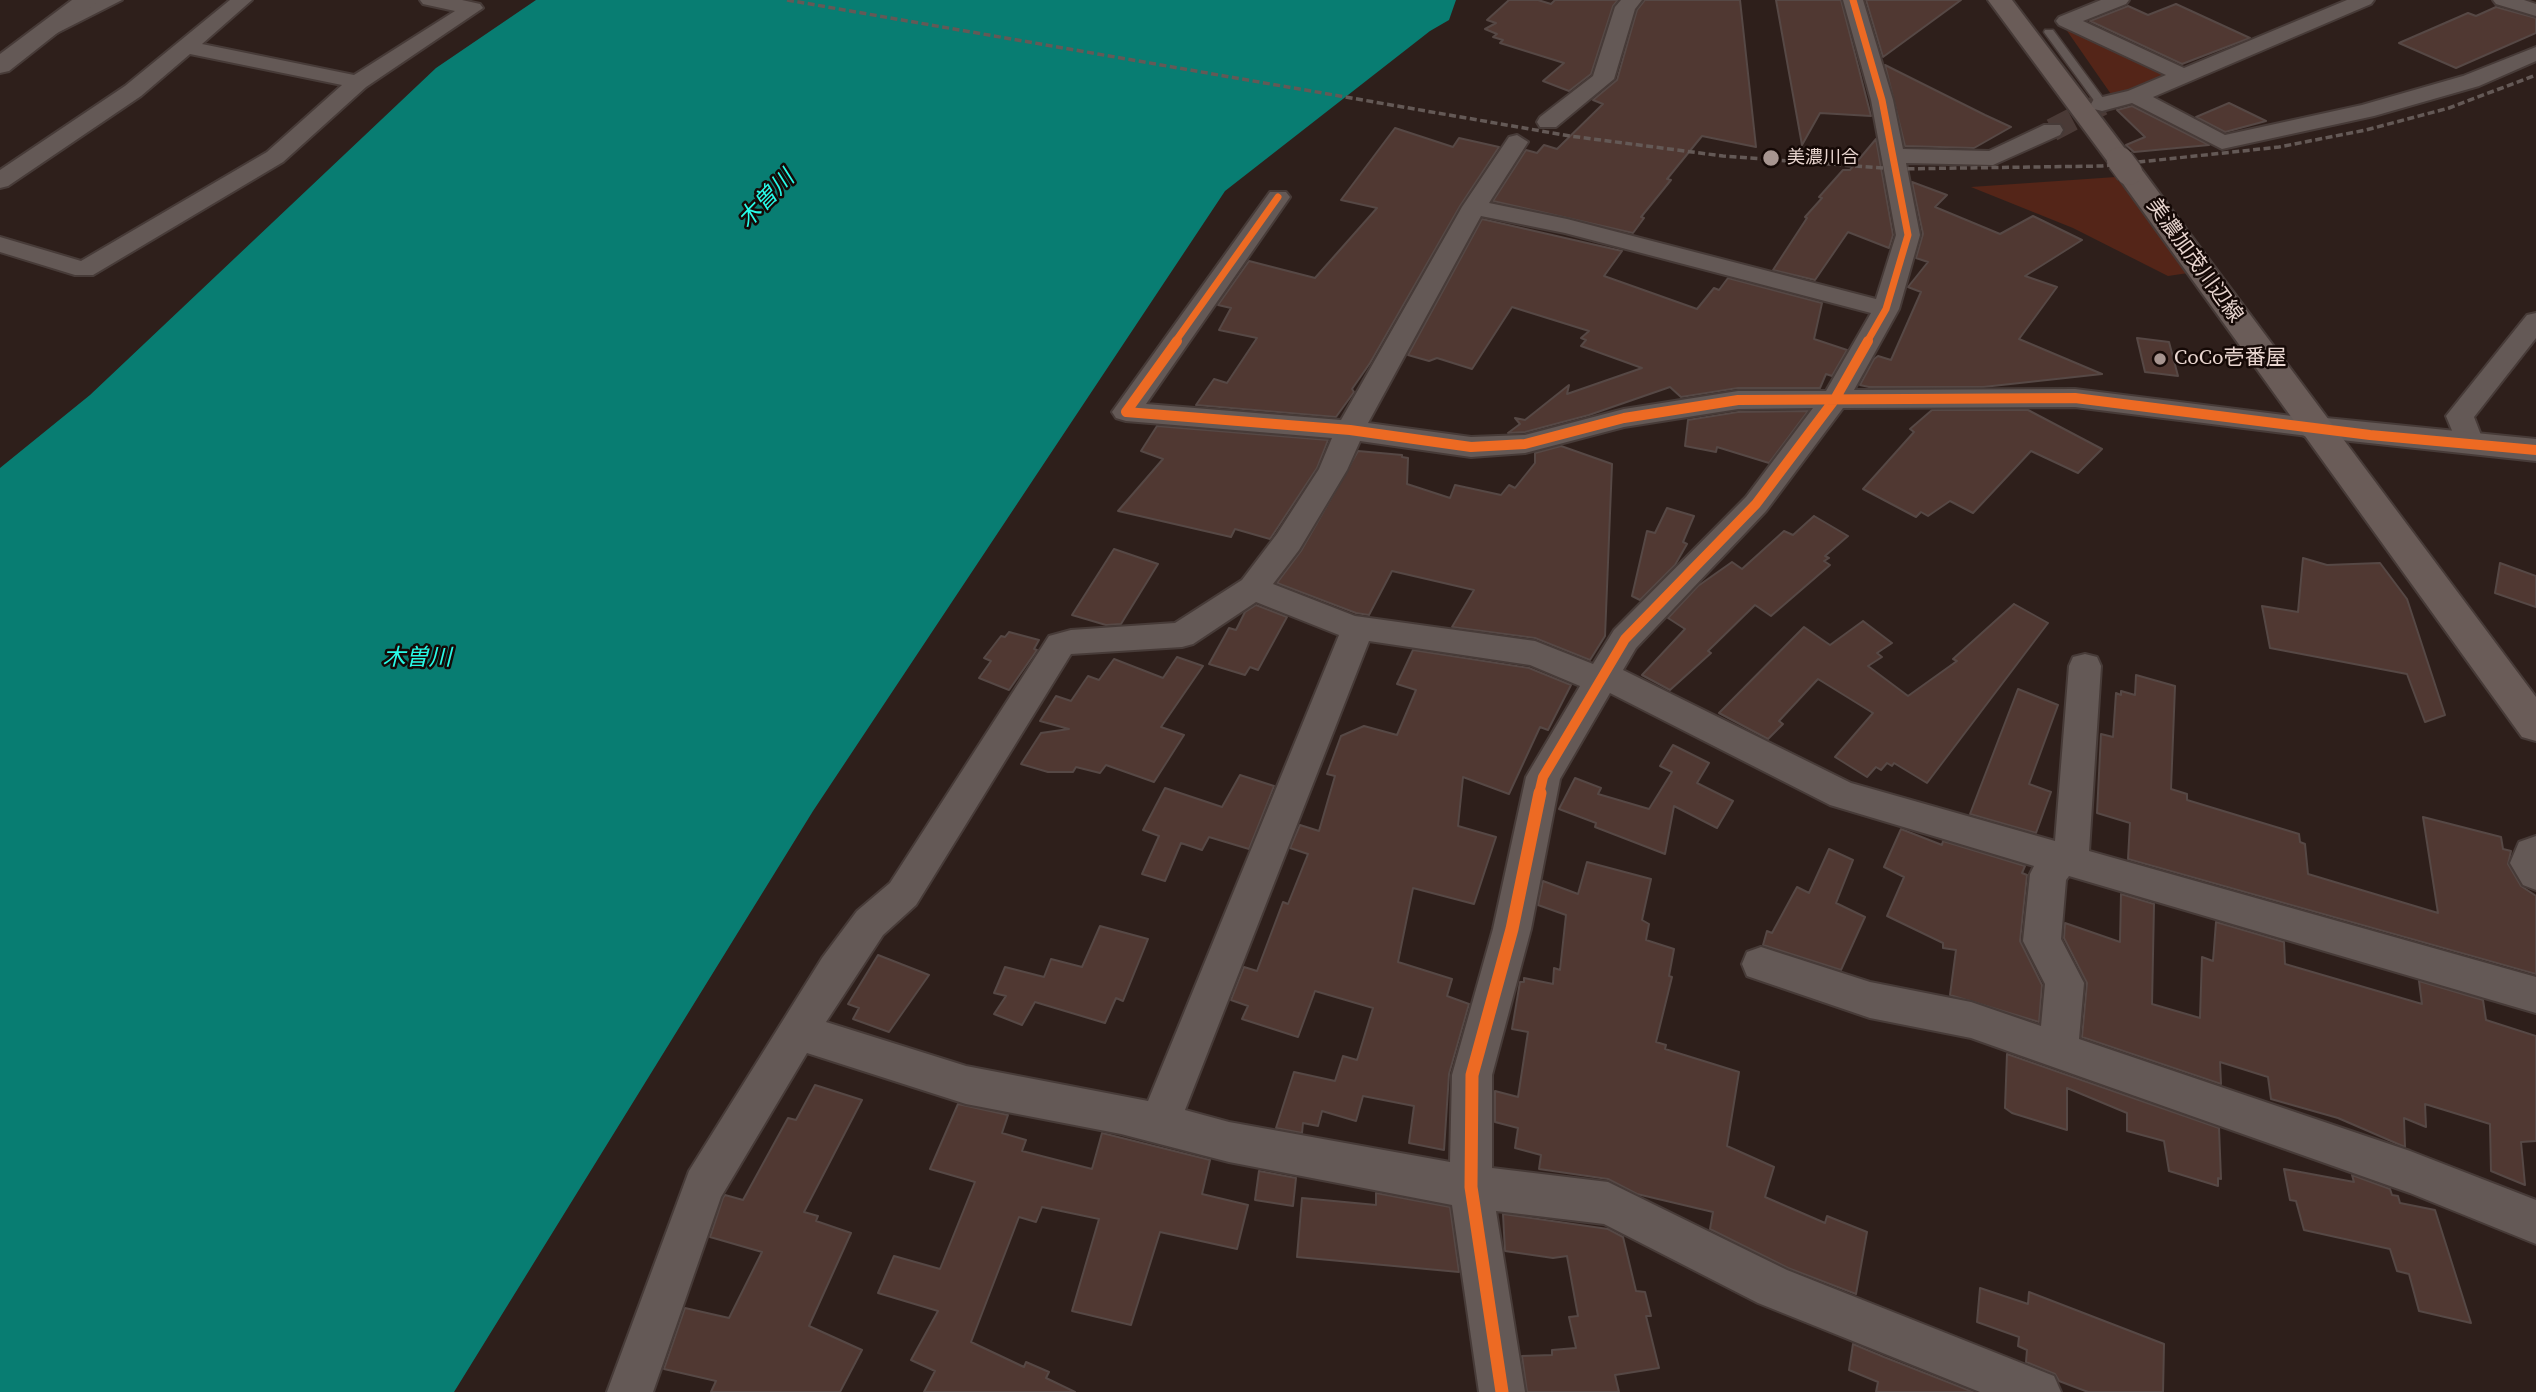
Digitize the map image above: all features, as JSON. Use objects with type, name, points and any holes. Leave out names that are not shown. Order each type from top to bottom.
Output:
[{"type":"main road","name":"美濃加茂川辺線","points":[[2000,0],[2536,726]]},
{"type":"street","points":[[46,31],[55,6],[62,0]]},
{"type":"street","points":[[0,66],[87,0]]},
{"type":"street","points":[[46,31],[112,0]]},
{"type":"street","points":[[0,181],[77,132],[242,0]]},
{"type":"street","points":[[0,244],[84,270],[275,157],[358,82],[473,8],[430,0]]},
{"type":"street","points":[[1548,122],[1603,79],[1625,7],[1632,0]]},
{"type":"street","points":[[1502,1392],[1471,1187],[1472,1074],[1512,929],[1544,778],[1600,677],[1625,639],[1756,504],[1835,399],[1886,309],[1908,235],[1882,100],[1853,0]]},
{"type":"street","points":[[2119,0],[2066,21],[2181,74]]},
{"type":"street","points":[[2102,104],[2135,96],[2181,74],[2364,0]]},
{"type":"street","points":[[2503,0],[2536,10]]},
{"type":"street","points":[[186,47],[358,82]]},
{"type":"street","points":[[2135,96],[2222,142],[2366,111],[2471,82],[2536,53]]},
{"type":"street","points":[[1894,156],[1993,158],[2052,130]]},
{"type":"street","points":[[630,1392],[704,1186],[870,923],[902,894],[1060,645],[1182,635],[1253,588],[1288,542],[1333,470],[1350,430],[1474,207],[1517,142]]},
{"type":"street","points":[[1278,197],[1126,412],[1350,430],[1471,447],[1525,444],[1624,418],[1738,400],[2075,398],[2316,428],[2536,450]]},
{"type":"street","points":[[1474,207],[1557,224],[1886,309]]},
{"type":"street","points":[[2470,443],[2460,416],[2536,321]]},
{"type":"street","points":[[1253,588],[1358,628],[1535,653],[1600,677],[1842,795],[2536,995]]},
{"type":"street","points":[[1159,1124],[1358,628]]},
{"type":"street","points":[[2058,1050],[2065,982],[2042,941],[2048,874],[2072,849],[2085,666]]},
{"type":"street","points":[[2536,851],[2532,853],[2528,863],[2536,874]]},
{"type":"street","points":[[1761,964],[1870,1000],[1971,1020],[2410,1172],[2536,1222]]},
{"type":"street","points":[[799,1032],[966,1085],[1159,1124],[1229,1142],[1471,1187],[1608,1203],[1774,1287],[2038,1392]]},
{"type":"lane","points":[[2049,32],[2102,104]]},
{"type":"shaded area","points":[[2063,25],[2165,74],[2113,97]]},
{"type":"shaded area","points":[[2116,177],[2188,273],[2168,276],[2073,228],[1971,187]]},
{"type":"water","name":"木曽川","points":[[536,0],[1456,0],[1449,20],[1430,31],[1225,191],[813,811],[454,1392],[0,1392],[0,468],[90,395],[436,68]]},
{"type":"building","points":[[1509,0],[1538,0],[1551,4],[1555,0],[1618,0],[1613,6],[1591,74],[1569,91],[1543,81],[1564,63],[1500,43],[1503,40],[1493,37],[1497,34],[1485,29],[1496,23],[1487,20]]},
{"type":"building","points":[[1645,0],[1740,0],[1756,147],[1702,136],[1667,179],[1671,180],[1641,217],[1644,218],[1633,233],[1493,201],[1526,150],[1537,153],[1544,145],[1557,149],[1603,104],[1593,100],[1617,80],[1637,10]]},
{"type":"building","points":[[1776,0],[1841,0],[1871,116],[1820,113],[1802,145]]},
{"type":"building","points":[[1866,0],[1961,0],[1883,57]]},
{"type":"building","points":[[2176,4],[2250,38],[2182,64],[2090,21],[2128,6],[2148,15]]},
{"type":"building","points":[[2496,7],[2536,18],[2536,33],[2456,68],[2399,43],[2468,13],[2476,16]]},
{"type":"building","points":[[1885,65],[2011,127],[1974,148],[1905,146]]},
{"type":"building","points":[[2229,103],[2266,121],[2225,132],[2196,117]]},
{"type":"building","points":[[2132,106],[2209,145],[2134,152],[2126,145],[2145,137],[2117,110]]},
{"type":"building","points":[[1395,128],[1453,147],[1459,138],[1499,147],[1460,206],[1370,363],[1352,389],[1354,392],[1336,417],[1196,405],[1214,379],[1227,383],[1257,338],[1219,330],[1231,308],[1218,305],[1249,261],[1315,278],[1377,208],[1341,200]]},
{"type":"building","points":[[1876,139],[1893,235],[1889,248],[1848,232],[1815,280],[1773,270],[1807,218],[1805,217],[1822,198],[1819,197],[1843,170],[1850,170]]},
{"type":"building","points":[[1912,182],[1947,195],[1935,207],[2000,234],[2033,216],[2082,240],[2025,276],[2057,287],[2019,339],[2102,374],[1983,387],[1860,385],[1874,359],[1878,356],[1891,360],[1921,292],[1908,287],[1928,262],[1916,258],[1923,234]]},
{"type":"building","points":[[1482,219],[1622,251],[1604,276],[1697,309],[1714,288],[1719,290],[1728,278],[1822,303],[1814,339],[1847,350],[1832,376],[1826,374],[1820,388],[1738,388],[1681,397],[1670,387],[1589,415],[1525,432],[1508,433],[1520,424],[1515,418],[1525,420],[1569,385],[1567,394],[1642,368],[1581,346],[1586,340],[1581,338],[1589,331],[1512,307],[1472,369],[1437,358],[1429,361],[1408,355]]},
{"type":"building","points":[[2137,338],[2169,342],[2178,376],[2145,372]]},
{"type":"building","points":[[1932,410],[2028,410],[2102,449],[2078,473],[2031,451],[1973,513],[1950,501],[1928,516],[1921,512],[1916,517],[1863,489],[1914,432],[1910,429]]},
{"type":"building","points":[[1808,411],[1769,463],[1717,447],[1716,452],[1685,446],[1688,420],[1738,412]]},
{"type":"building","points":[[1157,426],[1328,440],[1317,468],[1270,539],[1235,529],[1231,537],[1118,511],[1163,459],[1141,451]]},
{"type":"building","points":[[1561,446],[1612,464],[1605,636],[1590,660],[1535,638],[1452,627],[1474,590],[1392,571],[1369,615],[1356,613],[1277,583],[1301,551],[1358,451],[1402,455],[1408,458],[1407,484],[1450,498],[1455,485],[1501,495],[1509,485],[1515,488],[1535,463],[1535,453]]},
{"type":"building","points":[[1667,508],[1694,516],[1683,542],[1687,544],[1675,565],[1640,600],[1632,596],[1647,531],[1655,533]]},
{"type":"building","points":[[1814,516],[1848,536],[1825,556],[1829,558],[1824,561],[1830,565],[1771,616],[1755,605],[1708,651],[1711,653],[1670,690],[1642,675],[1685,629],[1668,618],[1698,586],[1732,562],[1742,569],[1784,531],[1793,535]]},
{"type":"building","points":[[1114,549],[1158,564],[1121,624],[1106,625],[1072,615]]},
{"type":"building","points":[[2303,558],[2327,565],[2380,563],[2407,599],[2445,715],[2425,722],[2407,674],[2270,648],[2262,606],[2298,612]]},
{"type":"building","points":[[2500,563],[2536,576],[2536,607],[2495,593]]},
{"type":"building","points":[[2014,604],[2048,623],[1927,783],[1894,763],[1892,766],[1887,763],[1881,770],[1876,767],[1867,777],[1835,757],[1873,713],[1818,679],[1779,721],[1783,724],[1768,739],[1719,713],[1804,627],[1830,645],[1863,621],[1892,643],[1877,653],[1882,657],[1868,666],[1908,696],[1957,661],[1953,659]]},
{"type":"building","points":[[1256,605],[1287,617],[1258,670],[1250,667],[1245,675],[1209,664],[1229,628],[1236,630],[1245,612]]},
{"type":"building","points":[[1009,632],[1039,640],[1034,649],[1037,650],[1009,690],[979,678],[991,661],[984,658],[1001,636],[1005,637]]},
{"type":"building","points":[[1413,650],[1529,668],[1571,685],[1548,730],[1540,727],[1509,794],[1463,777],[1458,826],[1496,837],[1474,904],[1413,888],[1398,962],[1452,979],[1447,996],[1469,1004],[1449,1074],[1444,1150],[1409,1143],[1414,1106],[1363,1096],[1356,1121],[1322,1111],[1318,1126],[1303,1123],[1302,1133],[1276,1128],[1294,1072],[1335,1081],[1343,1056],[1357,1060],[1373,1008],[1315,991],[1298,1037],[1242,1019],[1248,1006],[1231,1000],[1244,967],[1257,971],[1283,902],[1288,904],[1308,854],[1290,848],[1300,825],[1319,831],[1335,776],[1327,774],[1341,736],[1364,726],[1397,735],[1416,690],[1397,684]]},
{"type":"building","points":[[1177,657],[1203,666],[1161,727],[1184,735],[1154,782],[1106,765],[1100,773],[1076,767],[1073,772],[1048,772],[1021,764],[1041,733],[1069,729],[1040,721],[1056,696],[1071,701],[1088,676],[1099,680],[1114,659],[1163,678]]},
{"type":"building","points":[[2136,675],[2175,686],[2171,789],[2187,794],[2187,800],[2299,834],[2300,842],[2305,844],[2308,874],[2438,913],[2423,817],[2501,837],[2503,849],[2511,851],[2508,864],[2521,886],[2536,896],[2536,974],[2128,859],[2130,823],[2097,813],[2101,734],[2113,737],[2116,693],[2121,695],[2121,691],[2135,695]]},
{"type":"building","points":[[2018,689],[2058,705],[2029,784],[2051,792],[2036,833],[1970,814]]},
{"type":"building","points":[[1673,745],[1709,763],[1697,783],[1733,801],[1717,828],[1674,806],[1665,854],[1595,827],[1596,823],[1559,809],[1575,778],[1601,788],[1598,794],[1649,809],[1672,772],[1660,766]]},
{"type":"building","points":[[1240,775],[1274,786],[1249,849],[1209,837],[1202,850],[1181,843],[1165,881],[1142,874],[1159,836],[1143,830],[1165,788],[1222,807]]},
{"type":"building","points":[[1901,829],[1942,845],[1943,841],[2025,866],[2022,873],[2027,875],[2020,941],[2042,985],[2039,1022],[1950,995],[1956,950],[1943,948],[1943,943],[1887,916],[1904,877],[1884,867]]},
{"type":"building","points":[[1829,849],[1853,860],[1836,903],[1865,917],[1841,970],[1763,945],[1767,931],[1772,933],[1797,887],[1809,893]]},
{"type":"building","points":[[1587,862],[1651,879],[1642,920],[1649,924],[1646,940],[1674,949],[1669,976],[1672,977],[1656,1042],[1666,1045],[1665,1049],[1739,1072],[1727,1146],[1774,1167],[1765,1197],[1825,1223],[1827,1216],[1867,1232],[1856,1294],[1788,1268],[1710,1229],[1713,1212],[1637,1194],[1608,1179],[1539,1169],[1541,1155],[1515,1148],[1518,1128],[1495,1122],[1495,1091],[1518,1097],[1528,1032],[1512,1029],[1520,982],[1524,982],[1524,978],[1553,984],[1554,968],[1560,970],[1566,915],[1538,905],[1543,881],[1578,894]]},
{"type":"building","points":[[2121,894],[2154,904],[2152,1004],[2200,1018],[2202,957],[2213,961],[2216,922],[2284,942],[2285,964],[2422,1004],[2419,981],[2483,1000],[2486,1020],[2536,1036],[2536,1141],[2521,1142],[2525,1185],[2491,1171],[2490,1124],[2425,1104],[2426,1127],[2404,1118],[2405,1147],[2338,1118],[2271,1099],[2268,1077],[2220,1062],[2221,1084],[2082,1037],[2087,983],[2064,938],[2065,923],[2120,942]]},
{"type":"building","points":[[1100,926],[1148,939],[1123,1001],[1116,998],[1105,1023],[1035,1002],[1022,1025],[994,1014],[1006,996],[994,993],[1005,967],[1044,977],[1051,959],[1082,967]]},
{"type":"building","points":[[878,955],[929,975],[889,1032],[853,1019],[859,1008],[848,1004]]},
{"type":"building","points":[[2007,1054],[2219,1128],[2221,1179],[2218,1178],[2218,1186],[2169,1171],[2164,1141],[2127,1131],[2127,1113],[2067,1088],[2067,1130],[2012,1113],[2005,1108]]},
{"type":"building","points":[[815,1085],[862,1100],[804,1212],[818,1216],[816,1221],[851,1233],[809,1326],[862,1350],[840,1392],[711,1392],[716,1381],[664,1369],[685,1308],[729,1318],[762,1252],[710,1237],[723,1198],[725,1195],[743,1200],[788,1118],[796,1120]]},
{"type":"building","points":[[958,1104],[1008,1115],[1002,1133],[1026,1140],[1022,1151],[1092,1169],[1102,1133],[1210,1160],[1202,1194],[1248,1205],[1237,1249],[1160,1232],[1131,1325],[1072,1311],[1099,1219],[1042,1207],[1036,1222],[1019,1217],[971,1342],[1024,1367],[1026,1362],[1049,1372],[1046,1378],[1075,1392],[924,1392],[935,1371],[911,1360],[938,1311],[878,1293],[894,1256],[940,1269],[975,1182],[930,1169]]},
{"type":"building","points":[[2284,1169],[2354,1182],[2352,1175],[2390,1189],[2392,1195],[2398,1196],[2400,1203],[2435,1210],[2471,1323],[2419,1311],[2409,1274],[2397,1271],[2390,1249],[2304,1230],[2296,1201],[2290,1200]]},
{"type":"building","points":[[1259,1171],[1296,1178],[1293,1206],[1255,1200]]},
{"type":"building","points":[[1376,1193],[1450,1207],[1459,1272],[1297,1257],[1302,1198],[1376,1205]]},
{"type":"building","points":[[1503,1214],[1608,1229],[1623,1237],[1636,1291],[1645,1292],[1651,1316],[1646,1316],[1659,1368],[1615,1375],[1619,1392],[1527,1392],[1522,1356],[1552,1355],[1552,1350],[1576,1348],[1569,1317],[1578,1316],[1567,1256],[1553,1258],[1505,1251]]},
{"type":"building","points":[[1980,1288],[2028,1304],[2029,1292],[2164,1344],[2163,1392],[2088,1392],[2059,1381],[2055,1374],[2026,1362],[2027,1350],[2018,1346],[2019,1337],[1977,1322]]},
{"type":"building","points":[[1853,1344],[1973,1392],[1876,1392],[1878,1382],[1849,1370]]},
{"type":"tunnel","points":[[2052,130],[2102,104]]},
{"type":"railway","points":[[787,0],[1570,136],[1723,156],[1896,169],[2102,166],[2279,147],[2366,130],[2449,108],[2536,75]]},
{"type":"cycle path","points":[[1502,1392],[1471,1187],[1472,1075],[1512,929],[1543,777],[1625,639],[1756,504],[1835,399],[1886,309],[1908,235],[1882,100],[1853,0]]},
{"type":"cycle path","points":[[1278,197],[1126,412],[1350,430],[1471,447],[1525,444],[1624,418],[1738,400],[2075,398],[2370,435],[2536,450]]},
{"type":"place","name":"美濃川合","points":[[1771,158]]},
{"type":"place","name":"CoCo壱番屋","points":[[2160,359]]}]
